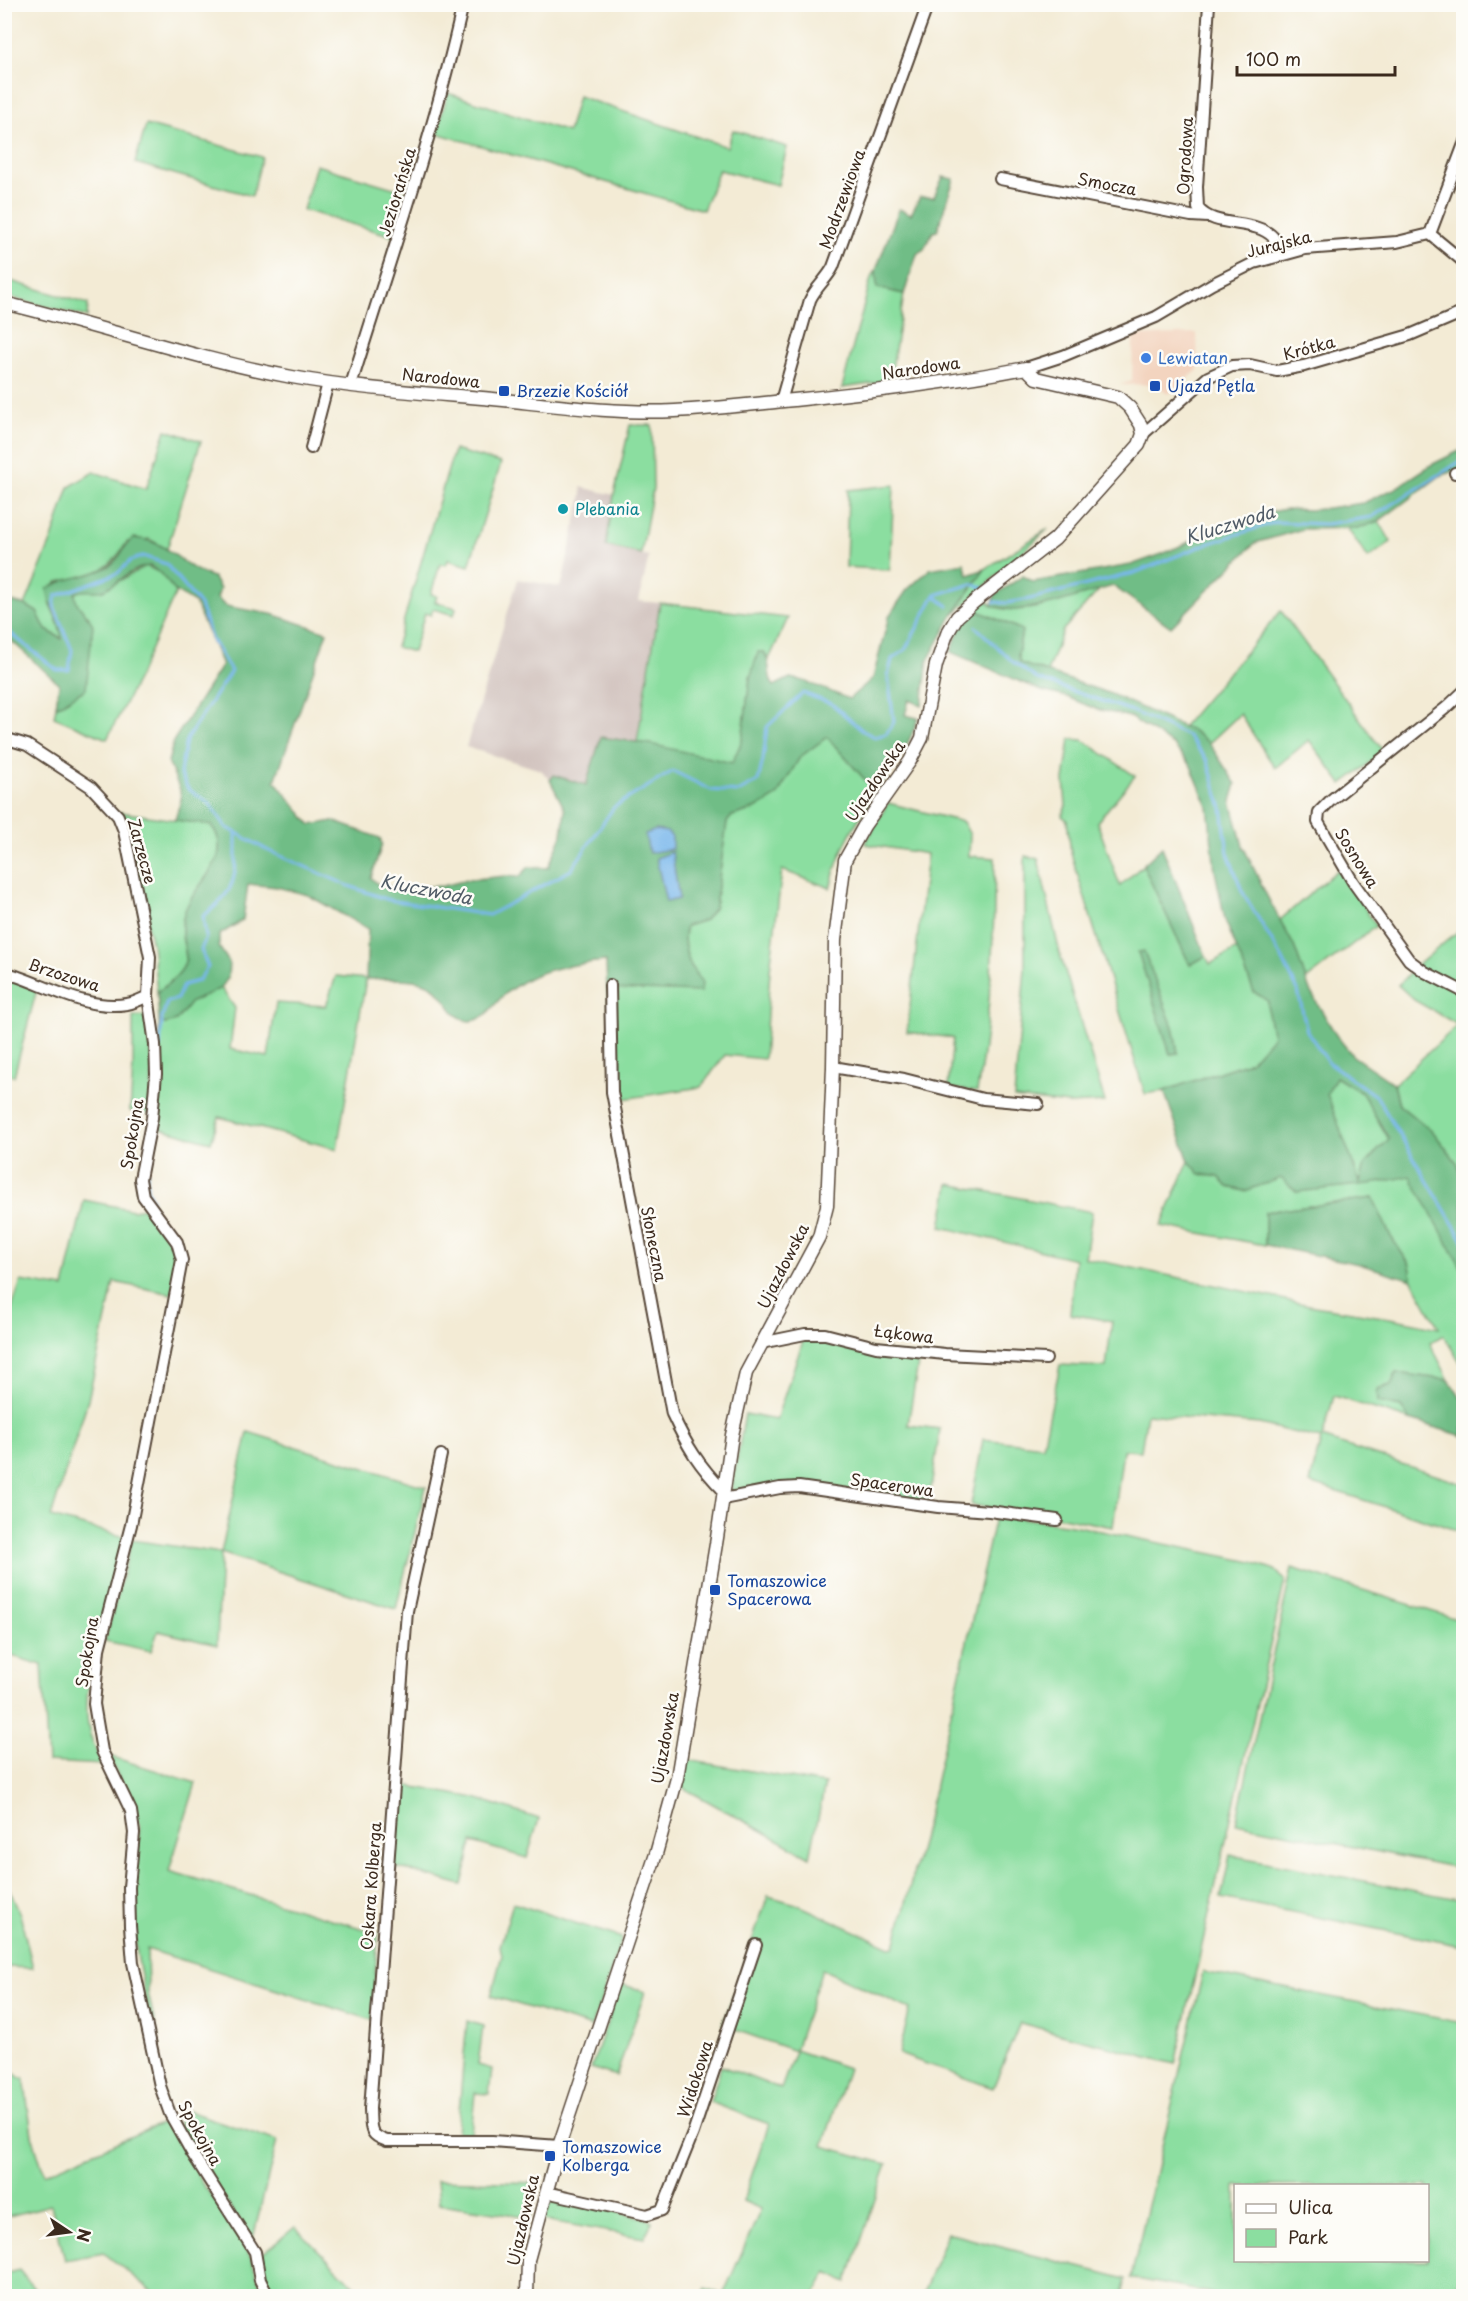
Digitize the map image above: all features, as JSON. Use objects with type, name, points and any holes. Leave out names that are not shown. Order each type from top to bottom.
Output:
[{"type":"street","name":"Jeziorańska","points":[[351,385],[410,202],[453,52],[463,4]]},
{"type":"street","name":"Modrzewiowa","points":[[781,401],[810,300],[833,267],[928,4]]},
{"type":"street","name":"Ogrodowa","points":[[1208,217],[1198,208],[1197,187],[1209,4]]},
{"type":"street","points":[[1464,144],[1430,234],[1464,262]]},
{"type":"street","name":"Smocza","points":[[1000,179],[1191,216],[1208,217]]},
{"type":"street","points":[[1208,217],[1255,228],[1273,237],[1281,255]]},
{"type":"street","name":"Jurajska","points":[[1026,368],[1124,332],[1254,263],[1305,249],[1397,242],[1430,234]]},
{"type":"street","name":"Narodowa","points":[[4,303],[60,316],[210,358],[328,383],[626,411],[682,411],[744,407],[924,385],[1026,368]]},
{"type":"street","name":"Krótka","points":[[1143,434],[1208,377],[1232,366],[1250,365],[1277,371],[1304,366],[1410,335],[1464,312]]},
{"type":"street","points":[[1026,368],[1036,378],[1118,397],[1137,416],[1143,434]]},
{"type":"street","points":[[311,448],[328,383]]},
{"type":"street","name":"Ujazdowska","points":[[527,2296],[528,2260],[559,2146],[656,1854],[677,1778],[738,1403],[746,1373],[819,1237],[827,1206],[833,1067],[835,940],[845,860],[864,826],[910,761],[922,738],[936,665],[947,634],[962,611],[1055,539],[1139,445],[1143,434]]},
{"type":"street","name":"Sosnowa","points":[[1464,691],[1331,800],[1319,812],[1318,822],[1353,882],[1409,960],[1425,972],[1464,992]]},
{"type":"street","name":"Zarzecze","points":[[4,738],[27,745],[91,787],[118,816],[127,842],[150,957],[148,996]]},
{"type":"street","name":"Brzozowa","points":[[4,972],[84,1001],[111,1005],[128,1004],[148,996]]},
{"type":"street","name":"Słoneczna","points":[[610,984],[612,1092],[672,1414],[688,1449],[723,1495]]},
{"type":"street","name":"Spokojna","points":[[148,996],[155,1044],[156,1074],[152,1118],[140,1179],[143,1196],[177,1242],[182,1260],[131,1525],[99,1649],[94,1704],[102,1751],[130,1811],[134,1833],[129,1887],[133,1963],[160,2086],[170,2114],[192,2153],[255,2252],[260,2280],[267,2296]]},
{"type":"street","points":[[833,1067],[904,1079],[983,1099],[1038,1104]]},
{"type":"street","name":"Łąkowa","points":[[761,1343],[805,1334],[825,1334],[876,1347],[945,1354],[1046,1359]]},
{"type":"street","name":"Oskara Kolberga","points":[[441,1455],[407,1611],[370,2109],[372,2133],[376,2137],[387,2140],[492,2141],[559,2146]]},
{"type":"street","name":"Spacerowa","points":[[723,1495],[799,1487],[938,1507],[1057,1520]]},
{"type":"street","name":"Widokowa","points":[[546,2192],[647,2214],[662,2210],[693,2133],[756,1945]]},
{"type":"shaded area","points":[[1197,333],[1198,370],[1168,394],[1156,384],[1120,385],[1132,381],[1133,336]]},
{"type":"shaded area","points":[[581,487],[614,495],[606,546],[649,556],[639,601],[660,603],[637,742],[601,737],[586,785],[555,775],[550,780],[541,770],[466,747],[518,579],[559,587],[562,583],[582,494]]},
{"type":"green space","points":[[448,93],[568,132],[578,96],[727,147],[733,130],[787,147],[778,185],[719,170],[703,210],[436,133]]},
{"type":"green space","points":[[146,125],[262,157],[252,196],[135,163]]},
{"type":"green space","points":[[316,165],[407,192],[396,237],[303,210]]},
{"type":"green space","points":[[943,177],[954,179],[937,231],[933,232],[924,249],[917,254],[904,294],[877,288],[876,270],[899,209],[911,214],[920,197],[934,197]]},
{"type":"green space","points":[[876,270],[877,288],[904,294],[890,381],[842,388],[871,278]]},
{"type":"green space","points":[[4,279],[88,304],[87,317],[5,296]]},
{"type":"green space","points":[[630,425],[652,425],[653,488],[641,554],[606,546],[614,495]]},
{"type":"green space","points":[[166,430],[201,441],[167,549],[149,539],[127,542],[106,567],[90,575],[57,582],[50,605],[60,626],[63,639],[46,630],[37,612],[25,605],[52,539],[69,487],[94,472],[146,489]]},
{"type":"green space","points":[[454,450],[501,463],[469,566],[448,560],[446,565],[440,564],[431,594],[437,596],[435,602],[456,608],[454,615],[433,609],[431,615],[425,613],[413,652],[396,647]]},
{"type":"green space","points":[[1459,451],[1463,453],[1463,468],[1440,476],[1379,521],[1359,528],[1303,529],[1255,543],[1171,627],[1113,586],[1052,604],[1015,610],[992,606],[995,595],[1023,576],[1033,582],[1131,565],[1264,513],[1286,509],[1313,510],[1363,503],[1396,488],[1431,465]]},
{"type":"green space","points":[[894,485],[890,570],[846,567],[848,490]]},
{"type":"green space","points":[[1379,521],[1391,542],[1368,558],[1347,528],[1359,528]]},
{"type":"green space","points":[[1048,529],[953,615],[985,569]]},
{"type":"green space","points":[[133,538],[157,544],[193,568],[213,577],[220,589],[217,598],[224,605],[271,614],[327,632],[275,781],[311,825],[333,821],[380,838],[382,844],[371,878],[380,886],[401,888],[443,886],[467,880],[505,876],[519,877],[529,867],[548,868],[562,835],[565,810],[550,780],[554,775],[586,785],[601,737],[650,744],[732,763],[742,741],[750,678],[758,652],[764,652],[766,656],[770,678],[774,686],[790,678],[804,681],[849,699],[873,678],[889,616],[907,590],[930,569],[964,563],[968,575],[985,569],[953,615],[928,660],[922,705],[909,700],[905,715],[918,718],[900,757],[876,792],[827,737],[800,757],[777,796],[757,808],[732,816],[727,822],[715,907],[705,920],[686,926],[684,933],[687,956],[702,982],[701,992],[607,989],[606,961],[597,962],[566,966],[537,974],[506,993],[481,1018],[464,1020],[454,1012],[436,989],[423,982],[407,979],[366,979],[368,929],[308,895],[277,887],[248,884],[243,920],[219,935],[219,947],[229,962],[228,978],[221,988],[191,1002],[176,1021],[165,1024],[159,1021],[157,992],[173,980],[185,961],[182,925],[185,911],[190,900],[212,870],[219,849],[218,837],[211,825],[175,820],[181,800],[180,790],[168,762],[174,740],[222,665],[195,603],[176,592],[160,573],[150,566],[131,572],[103,590],[75,593],[79,606],[93,625],[86,689],[56,707],[59,684],[5,635],[5,600],[25,605],[37,612],[46,630],[62,639],[47,589],[109,566]]},
{"type":"green space","points":[[146,566],[160,573],[176,592],[139,676],[107,739],[54,717],[89,616],[78,606],[75,593],[80,590],[103,590]]},
{"type":"green space","points":[[1101,588],[1063,630],[1047,672],[1019,663],[1022,630],[976,610],[987,601],[997,607],[1010,610],[1026,609],[1059,602]]},
{"type":"green space","points":[[660,603],[788,618],[769,659],[764,652],[750,678],[742,741],[732,763],[637,742]]},
{"type":"green space","points":[[976,610],[1022,630],[1018,655],[1020,663],[1111,694],[1195,732],[1209,743],[1236,784],[1231,801],[1243,846],[1294,946],[1310,991],[1336,1035],[1353,1056],[1394,1084],[1399,1105],[1434,1133],[1458,1164],[1463,1186],[1463,1270],[1410,1176],[1377,1183],[1297,1192],[1281,1178],[1245,1191],[1228,1187],[1219,1177],[1200,1174],[1189,1161],[1164,1091],[1252,1060],[1273,1036],[1268,1001],[1254,992],[1225,920],[1215,871],[1208,807],[1190,764],[1173,745],[1130,717],[1096,709],[1067,697],[1042,691],[951,652],[960,627]],"holes":[[[1336,1077],[1362,1093],[1389,1139],[1365,1164],[1360,1182],[1327,1094]]]},
{"type":"green space","points":[[1281,611],[1384,752],[1342,784],[1309,740],[1275,768],[1240,714],[1209,743],[1183,726]]},
{"type":"green space","points":[[827,737],[876,792],[848,838],[830,888],[782,870],[770,970],[764,1059],[725,1055],[701,1087],[617,1100],[607,989],[702,982],[693,970],[687,955],[684,933],[686,926],[705,920],[715,907],[727,822],[732,816],[757,808],[789,774],[800,757]]},
{"type":"green space","points":[[1070,739],[1083,740],[1135,776],[1097,822],[1120,886],[1143,865],[1190,965],[1206,956],[1210,964],[1237,949],[1254,992],[1268,1001],[1273,1036],[1252,1060],[1164,1091],[1145,1094],[1071,853],[1067,820],[1062,816],[1066,806],[1064,780]],"holes":[[[1143,951],[1173,1027],[1178,1053],[1170,1054]]]},
{"type":"green space","points":[[888,803],[963,822],[970,835],[969,856],[995,858],[991,976],[986,1034],[977,1092],[948,1088],[953,1038],[907,1032],[927,854],[865,844]]},
{"type":"green space","points":[[119,812],[211,825],[218,837],[217,859],[185,911],[182,936],[185,961],[173,980],[157,992],[152,944]]},
{"type":"green space","points":[[1162,847],[1206,956],[1190,965],[1143,865]]},
{"type":"green space","points":[[1025,856],[1038,859],[1060,954],[1105,1102],[1069,1104],[1014,1098],[1025,969]]},
{"type":"green space","points":[[1340,868],[1376,926],[1306,980],[1294,946],[1280,920]]},
{"type":"green space","points":[[1463,927],[1463,1186],[1458,1164],[1434,1133],[1399,1105],[1394,1084],[1458,1025],[1414,1000],[1398,985]]},
{"type":"green space","points":[[1144,951],[1173,1027],[1178,1053],[1170,1054],[1138,952]]},
{"type":"green space","points":[[4,976],[37,989],[14,1076],[5,1074]]},
{"type":"green space","points":[[336,976],[366,979],[337,1149],[219,1117],[211,1142],[155,1127],[160,1082],[159,1021],[165,1024],[176,1021],[191,1002],[221,988],[235,1008],[230,1049],[268,1057],[276,1003],[326,1006]]},
{"type":"green space","points":[[147,1016],[153,1070],[149,1114],[130,1111],[133,1017]]},
{"type":"green space","points":[[1336,1077],[1362,1093],[1389,1139],[1365,1164],[1377,1183],[1410,1175],[1463,1270],[1464,1368],[1443,1335],[1430,1343],[1449,1380],[1396,1373],[1391,1385],[1379,1388],[1378,1402],[1401,1407],[1410,1420],[1334,1396],[1322,1438],[1463,1484],[1463,1532],[1310,1483],[1321,1439],[1259,1424],[1147,1414],[1141,1451],[1123,1450],[1113,1527],[1062,1517],[971,1505],[983,1439],[1043,1446],[1060,1365],[1106,1367],[1112,1321],[1070,1314],[1075,1259],[941,1227],[949,1184],[1092,1212],[1085,1258],[1314,1306],[1439,1328],[1412,1280],[1410,1265],[1391,1237],[1373,1198],[1265,1212],[1265,1245],[1161,1226],[1189,1161],[1201,1174],[1219,1177],[1228,1187],[1244,1191],[1281,1178]]},
{"type":"green space","points":[[1373,1198],[1391,1237],[1410,1265],[1412,1280],[1359,1264],[1265,1245],[1265,1212]]},
{"type":"green space","points":[[84,1200],[133,1210],[144,1208],[175,1243],[179,1261],[172,1294],[114,1282],[88,1400],[51,1517],[125,1537],[98,1634],[88,1686],[89,1731],[102,1765],[48,1762],[42,1665],[5,1654],[4,1331],[21,1281],[64,1288]]},
{"type":"green space","points":[[804,1338],[919,1357],[908,1425],[940,1429],[929,1502],[798,1484],[731,1493],[745,1414],[776,1420]]},
{"type":"green space","points":[[1396,1373],[1449,1380],[1463,1401],[1463,1436],[1410,1420],[1401,1407],[1378,1402],[1377,1390],[1391,1385]]},
{"type":"green space","points":[[248,1432],[426,1487],[396,1609],[221,1553]]},
{"type":"green space","points":[[1006,1516],[1072,1525],[1252,1562],[1275,1570],[1285,1580],[1175,2064],[1020,2023],[993,2088],[899,2054],[910,2009],[822,1969],[795,2050],[848,2068],[823,2146],[887,2164],[847,2282],[827,2273],[814,2296],[702,2296],[706,2288],[723,2295],[761,2209],[743,2201],[769,2124],[710,2102],[721,2066],[781,2089],[795,2051],[722,2025],[768,1896],[796,1904],[890,1947],[895,1946],[927,1820],[995,1517]]},
{"type":"green space","points":[[132,1540],[221,1553],[217,1645],[158,1631],[151,1651],[105,1641]]},
{"type":"green space","points":[[1292,1568],[1463,1621],[1463,1869],[1236,1823]]},
{"type":"green space","points":[[109,1756],[196,1783],[169,1871],[378,1933],[372,2020],[147,1949],[148,1993],[157,2033],[150,2026],[136,1948],[132,1893],[140,1825]]},
{"type":"green space","points":[[687,1760],[825,1784],[810,1857],[680,1786]]},
{"type":"green space","points":[[398,1784],[475,1798],[539,1819],[527,1858],[472,1842],[462,1885],[392,1866]]},
{"type":"green space","points":[[1230,1855],[1463,1900],[1463,1946],[1221,1898]]},
{"type":"green space","points":[[4,1877],[20,1914],[33,1968],[5,1967]]},
{"type":"green space","points":[[513,1903],[622,1938],[592,2027],[491,1996],[502,1955],[500,1946]]},
{"type":"green space","points":[[1203,1972],[1463,2023],[1464,2272],[1450,2296],[1227,2296],[1131,2278]]},
{"type":"green space","points":[[621,1984],[645,1992],[616,2076],[591,2068]]},
{"type":"green space","points":[[467,2021],[483,2026],[478,2065],[492,2069],[489,2094],[475,2093],[471,2134],[457,2133]]},
{"type":"green space","points":[[4,2065],[20,2078],[24,2078],[32,2135],[44,2174],[169,2120],[202,2183],[231,2223],[251,2257],[264,2296],[158,2296],[104,2253],[65,2260],[51,2205],[5,2217]]},
{"type":"green space","points":[[176,2107],[277,2141],[252,2242],[179,2126]]},
{"type":"green space","points":[[437,2180],[539,2183],[531,2217],[439,2204]]},
{"type":"green space","points":[[559,2199],[645,2218],[652,2222],[644,2238],[544,2220],[548,2206]]},
{"type":"green space","points":[[295,2227],[364,2296],[271,2296],[261,2255]]},
{"type":"green space","points":[[947,2233],[1126,2279],[1122,2296],[922,2296]]},
{"type":"green space","points":[[19,2270],[40,2296],[5,2296],[5,2274]]},
{"type":"water","points":[[656,830],[667,832],[672,837],[672,849],[649,853],[645,834]]},
{"type":"water","points":[[672,852],[679,899],[666,902],[656,858]]},
{"type":"waterway","name":"Kluczwoda","points":[[994,602],[1007,603],[1030,599],[1134,573],[1204,545],[1276,522],[1326,524],[1372,517],[1464,459]]},
{"type":"waterway","name":"Kluczwoda","points":[[4,625],[10,633],[57,670],[69,670],[72,650],[54,606],[56,596],[118,573],[130,561],[143,556],[166,564],[200,605],[212,640],[231,671],[186,740],[180,773],[188,789],[210,804],[226,827],[267,850],[349,886],[389,900],[489,915],[571,870],[614,807],[673,771],[711,790],[738,792],[758,781],[767,727],[803,693],[832,704],[863,731],[875,737],[886,734],[894,722],[888,676],[892,659],[905,650],[935,595],[972,584],[984,588]]},
{"type":"waterway","points":[[935,596],[948,606]]},
{"type":"waterway","points":[[976,627],[1013,662],[1037,679],[1129,710],[1188,736],[1207,760],[1222,808],[1228,853],[1242,891],[1282,958],[1298,991],[1307,1031],[1328,1062],[1377,1097],[1464,1242]]},
{"type":"waterway","points":[[160,1047],[162,1018],[167,1002],[177,999],[183,985],[198,981],[208,967],[201,950],[206,937],[203,916],[223,898],[233,880],[236,833]]},
{"type":"waterway","points":[[147,1172],[147,1189],[152,1200]]},
{"type":"place","name":"Lewiatan","points":[[1146,358]]},
{"type":"place","name":"Ujazd Pętla","points":[[1155,386]]},
{"type":"place","name":"Brzezie Kościół","points":[[504,391]]},
{"type":"place","name":"Plebania","points":[[563,509]]},
{"type":"place","name":"Tomaszowice Spacerowa","points":[[715,1590]]},
{"type":"place","name":"Tomaszowice Kolberga","points":[[550,2156]]}]
